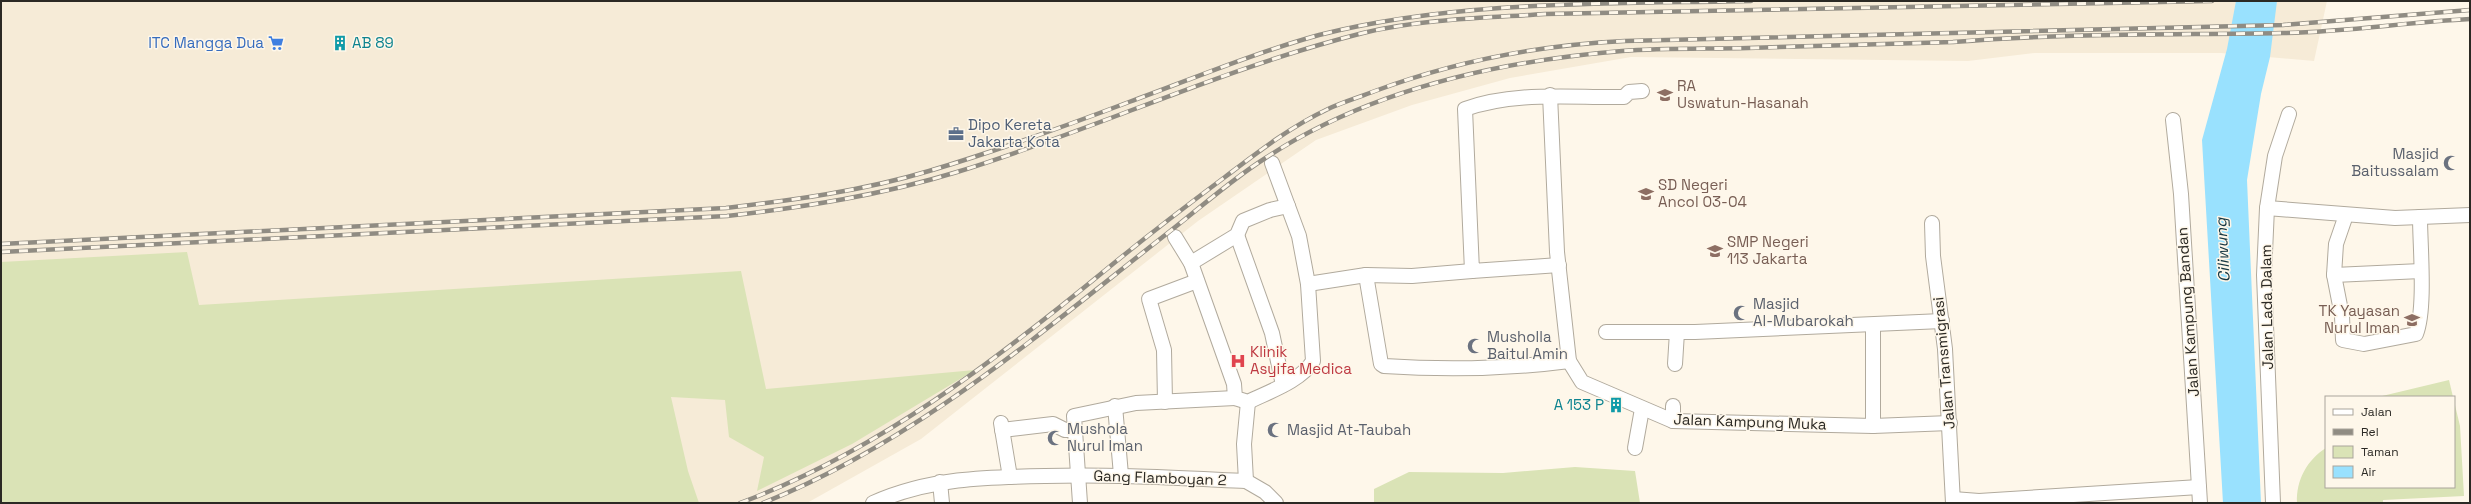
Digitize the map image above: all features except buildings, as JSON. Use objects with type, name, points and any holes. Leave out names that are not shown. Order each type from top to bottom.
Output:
[{"type":"street","points":[[1472,271],[1465,109],[1550,95],[1575,98],[1624,97],[1629,92],[1642,91]]},
{"type":"street","points":[[1366,275],[1381,364],[1384,366],[1455,369],[1569,361],[1558,265],[1550,95]]},
{"type":"street","name":"Jalan Lada Dalam","points":[[2273,503],[2264,275],[2267,208],[2275,156],[2289,114]]},
{"type":"street","name":"Jalan Kampung Bandan","points":[[2173,120],[2181,194],[2200,503]]},
{"type":"street","points":[[873,503],[917,486],[940,482],[1010,477],[1078,475],[1074,416],[1136,402],[1241,400],[1283,385],[1313,361],[1308,284],[1298,233],[1272,164]]},
{"type":"street","points":[[1191,263],[1237,234],[1243,221],[1270,210],[1288,206]]},
{"type":"street","points":[[2267,208],[2346,214],[2420,217],[2470,215]]},
{"type":"street","points":[[2346,214],[2336,244],[2334,276],[2342,316],[2343,340],[2364,344],[2416,334],[2420,325],[2420,217]]},
{"type":"street","name":"Jalan Transmigrasi","points":[[1932,223],[1950,423],[1953,501]]},
{"type":"street","points":[[1237,234],[1272,333],[1283,385]]},
{"type":"street","points":[[1175,237],[1191,263],[1241,400],[1246,481],[1265,492],[1276,503]]},
{"type":"street","points":[[1308,284],[1366,275],[1412,276],[1558,265]]},
{"type":"street","points":[[2334,276],[2421,271]]},
{"type":"street","points":[[1165,402],[1164,350],[1149,300],[1197,280]]},
{"type":"street","points":[[1606,332],[1677,332],[1873,326],[1942,321]]},
{"type":"street","points":[[1873,326],[1873,426]]},
{"type":"street","points":[[1675,364],[1677,332]]},
{"type":"street","name":"Jalan Kampung Muka","points":[[1569,361],[1582,382],[1673,421],[1873,426],[1950,423]]},
{"type":"street","points":[[1115,406],[1121,475]]},
{"type":"street","points":[[1673,406],[1673,421]]},
{"type":"street","points":[[1635,448],[1642,409]]},
{"type":"street","points":[[1010,477],[1002,427],[1053,424],[1065,430],[1075,430]]},
{"type":"street","name":"Gang Flamboyan 2","points":[[1080,503],[1078,475],[1121,475],[1246,481]]},
{"type":"street","points":[[940,482],[942,503]]},
{"type":"street","points":[[1953,501],[1979,501],[2199,487]]},
{"type":"shaded area","points":[[1,1],[2327,1],[2314,61],[2221,53],[2035,53],[1968,61],[1631,57],[1510,78],[1412,105],[1316,140],[1198,221],[921,439],[807,503],[1,503]]},
{"type":"green space","points":[[187,252],[199,305],[741,271],[766,389],[975,370],[852,444],[757,491],[764,457],[729,437],[725,400],[671,397],[688,471],[699,503],[1,503],[1,262]]},
{"type":"green space","points":[[2449,380],[2453,396],[2382,396]]},
{"type":"green space","points":[[2455,405],[2460,426],[2464,496],[2383,500],[2383,503],[2297,503],[2298,486],[2304,471],[2313,458],[2325,449],[2325,488],[2455,488]]},
{"type":"green space","points":[[1575,467],[1635,471],[1640,503],[1374,503],[1374,489],[1409,472],[1503,473]]},
{"type":"water","name":"Ciliwung","points":[[2236,1],[2277,1],[2270,57],[2261,94],[2247,180],[2261,503],[2223,503],[2202,140],[2227,49]]},
{"type":"railway","points":[[1,244],[726,208],[777,202],[879,184],[929,171],[1054,130],[1223,67],[1295,42],[1319,35],[1372,24],[1425,15],[1534,6],[1751,1]]},
{"type":"railway","points":[[1,252],[727,216],[785,209],[872,194],[957,172],[1059,137],[1209,81],[1311,47],[1385,28],[1431,22],[1545,14],[2212,1]]},
{"type":"railway","points":[[740,503],[791,482],[840,458],[933,401],[1023,336],[1137,244],[1262,149],[1287,132],[1314,116],[1340,104],[1405,80],[1436,71],[1498,56],[1529,51],[1561,46],[1625,41],[2283,25],[2470,10]]},
{"type":"railway","points":[[763,503],[819,478],[873,449],[925,417],[1025,346],[1228,185],[1264,159],[1304,135],[1347,114],[1391,97],[1436,83],[1482,71],[1529,62],[1622,51],[1653,49],[1748,48],[1953,42],[2036,37],[2283,33],[2353,29],[2470,19]]},
{"type":"place","name":"ITC Mangga Dua","points":[[276,43]]},
{"type":"place","name":"AB 89","points":[[340,43]]},
{"type":"place","name":"RA Uswatun-Hasanah","points":[[1665,95]]},
{"type":"place","name":"Dipo Kereta Jakarta Kota","points":[[956,134]]},
{"type":"place","name":"Masjid Baitussalam","points":[[2451,163]]},
{"type":"place","name":"SD Negeri Ancol 03-04","points":[[1646,194]]},
{"type":"place","name":"SMP Negeri 113 Jakarta","points":[[1715,251]]},
{"type":"place","name":"Masjid Al-Mubarokah","points":[[1741,313]]},
{"type":"place","name":"TK Yayasan Nurul Iman","points":[[2412,320]]},
{"type":"place","name":"Musholla Baitul Amin","points":[[1475,346]]},
{"type":"place","name":"Klinik Asyifa Medica","points":[[1238,361]]},
{"type":"place","name":"A 153 P","points":[[1616,405]]},
{"type":"place","name":"Masjid At-Taubah","points":[[1275,430]]},
{"type":"place","name":"Mushola Nurul Iman","points":[[1055,438]]}]
